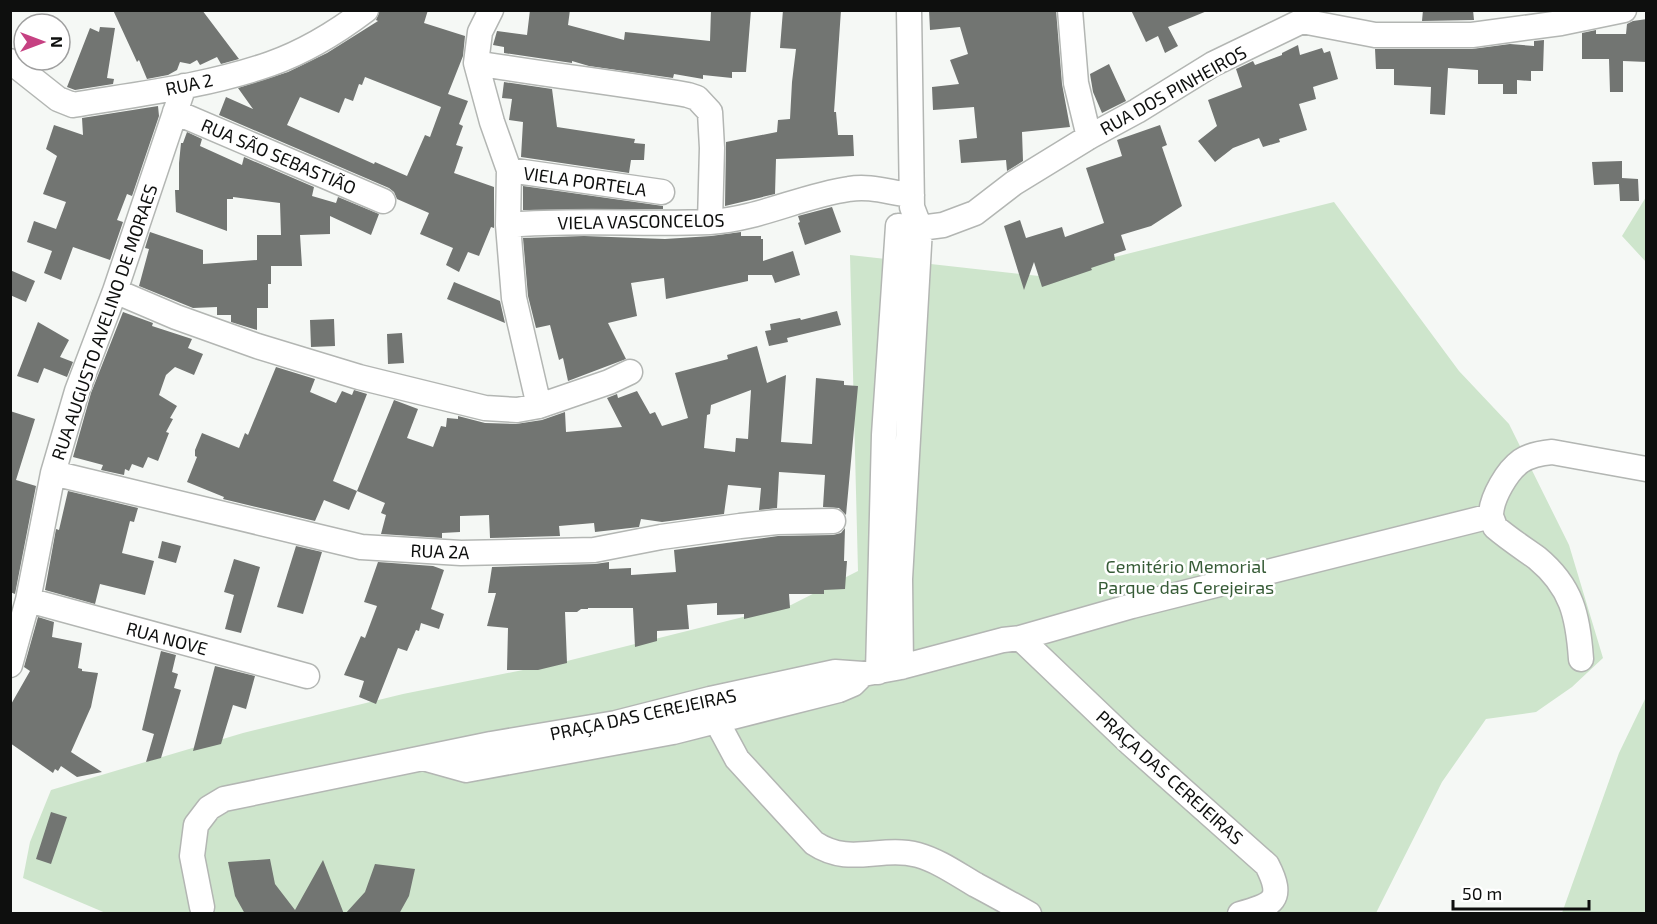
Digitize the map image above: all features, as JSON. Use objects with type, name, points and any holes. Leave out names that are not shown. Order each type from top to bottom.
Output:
[{"type":"street","name":"RUA 2","points":[[10,61],[58,99],[73,105],[184,86],[272,63],[337,31],[366,10]]},
{"type":"street","points":[[490,10],[480,32],[476,63],[492,122],[509,170],[508,225],[514,298],[539,406]]},
{"type":"street","points":[[881,671],[900,579],[910,214],[909,10]]},
{"type":"street","points":[[1070,10],[1076,83],[1089,137]]},
{"type":"street","name":"RUA DOS PINHEIROS","points":[[910,214],[943,225],[975,213],[1014,183],[1089,137],[1298,16],[1376,36],[1472,36],[1561,23],[1624,10]]},
{"type":"street","points":[[476,63],[569,78],[625,84],[697,98],[710,112],[712,148],[710,222]]},
{"type":"street","name":"RUA AUGUSTO AVELINO DE MORAES","points":[[10,665],[28,600],[53,473],[77,391],[115,291],[184,86]]},
{"type":"street","name":"RUA SÃO SEBASTIÃO","points":[[175,112],[383,201]]},
{"type":"street","name":"VIELA PORTELA","points":[[509,170],[662,192]]},
{"type":"street","name":"VIELA VASCONCELOS","points":[[508,225],[552,222],[623,224],[710,222],[745,218],[849,189],[872,188],[910,214]]},
{"type":"street","points":[[115,291],[221,334],[359,377],[485,408],[517,410],[539,406],[609,382],[630,372]]},
{"type":"street","points":[[1581,658],[1579,625],[1570,598],[1560,582],[1554,573],[1536,557],[1510,540],[1496,527],[1491,516],[1498,491],[1521,461],[1538,454],[1552,452],[1647,469]]},
{"type":"street","name":"RUA 2A","points":[[53,473],[361,547],[461,553],[594,550],[740,526],[777,522],[833,521]]},
{"type":"street","name":"PRAÇA DAS CEREJEIRAS","points":[[423,758],[466,770],[673,732],[839,690],[881,671],[1003,640],[1020,638],[1132,606],[1491,516]]},
{"type":"street","name":"RUA NOVE","points":[[28,600],[307,676]]},
{"type":"street","name":"PRAÇA DAS CEREJEIRAS","points":[[1020,638],[1131,744],[1267,865],[1275,881],[1276,893],[1271,902],[1264,907],[1240,914]]},
{"type":"street","name":"PRAÇA DAS CEREJEIRAS","points":[[202,907],[192,856],[196,825],[209,808],[224,799],[423,758],[616,723],[710,699],[835,672],[881,671]]},
{"type":"street","name":"PRAÇA DAS CEREJEIRAS","points":[[717,720],[737,759],[814,843],[826,852],[843,855],[895,853],[916,855],[945,866],[1029,914]]},
{"type":"green space","points":[[1646,197],[1646,262],[1622,236]]},
{"type":"green space","name":"Cemitério Memorial Parque das Cerejeiras","points":[[1334,202],[1459,371],[1509,424],[1569,545],[1603,658],[1572,687],[1536,712],[1486,719],[1442,782],[1376,913],[108,914],[23,878],[30,842],[51,790],[243,733],[403,694],[563,662],[791,605],[858,571],[850,255],[1039,276]]},
{"type":"green space","points":[[1646,697],[1646,913],[1562,913],[1619,753]]},
{"type":"building","points":[[113,10],[202,10],[239,59],[221,64],[217,57],[200,65],[197,60],[190,64],[180,62],[177,70],[168,75],[147,79]]},
{"type":"building","points":[[380,10],[428,10],[424,23],[465,36],[463,56],[448,94],[468,101],[459,124],[463,126],[456,145],[463,147],[454,173],[494,187],[494,228],[491,227],[479,256],[468,252],[459,272],[446,265],[453,248],[420,234],[429,213],[397,199],[389,188],[219,115],[226,97],[253,109],[238,88],[288,72],[327,53],[378,21],[376,20]],"holes":[[[365,77],[441,107],[430,137],[425,135],[407,176],[375,162],[374,164],[287,125],[300,97],[339,113],[345,98],[353,101],[359,84],[362,85]]]},
{"type":"building","points":[[530,10],[570,10],[568,25],[624,40],[625,32],[710,41],[711,10],[751,10],[746,72],[732,72],[732,78],[703,75],[703,79],[674,74],[673,78],[589,66],[572,61],[572,63],[504,53],[504,47],[493,45],[497,31],[527,35]]},
{"type":"building","points":[[783,10],[841,10],[834,112],[836,112],[838,135],[853,135],[854,156],[776,159],[775,194],[725,206],[726,142],[777,132],[778,120],[790,119],[796,49],[780,48]]},
{"type":"building","points":[[929,10],[1056,10],[1062,84],[1070,127],[1022,132],[1023,161],[1007,171],[1006,160],[961,163],[959,140],[977,138],[974,107],[933,110],[932,87],[959,84],[950,60],[968,54],[960,27],[930,30]]},
{"type":"building","points":[[1131,10],[1207,11],[1168,27],[1178,46],[1165,53],[1158,36],[1146,42]]},
{"type":"building","points":[[1423,10],[1473,10],[1474,20],[1422,21]]},
{"type":"building","points":[[1647,19],[1647,62],[1623,61],[1623,92],[1610,92],[1609,59],[1582,59],[1582,33],[1596,30],[1596,34],[1626,34],[1627,24]]},
{"type":"building","points":[[100,27],[115,28],[107,78],[114,79],[113,84],[75,90],[67,87],[90,28],[99,32]]},
{"type":"building","points":[[1544,40],[1543,71],[1531,71],[1531,81],[1517,80],[1517,94],[1503,94],[1503,84],[1478,84],[1478,70],[1448,68],[1445,115],[1430,114],[1431,87],[1394,85],[1394,69],[1376,69],[1375,49],[1472,49],[1510,44],[1534,46],[1534,41]]},
{"type":"building","points":[[1298,45],[1300,55],[1322,48],[1324,53],[1330,51],[1338,79],[1313,87],[1316,99],[1299,104],[1307,130],[1263,147],[1259,138],[1233,148],[1215,162],[1198,141],[1217,126],[1208,100],[1242,87],[1236,69],[1253,61],[1255,65],[1282,55]]},
{"type":"building","points":[[1109,64],[1126,101],[1102,113],[1093,92],[1090,74]]},
{"type":"building","points":[[504,82],[552,89],[557,127],[635,139],[634,143],[645,144],[644,160],[631,160],[629,173],[521,157],[523,122],[509,120],[512,99],[502,98]]},
{"type":"building","points":[[158,106],[159,116],[132,196],[127,194],[117,220],[123,222],[110,260],[73,247],[61,280],[44,273],[52,251],[27,242],[34,221],[56,229],[66,202],[43,194],[57,156],[46,149],[54,125],[83,135],[82,118]]},
{"type":"building","points":[[1160,125],[1167,145],[1162,147],[1182,206],[1151,226],[1121,235],[1126,250],[1114,254],[1115,260],[1091,268],[1092,270],[1042,287],[1034,262],[1024,290],[1004,226],[1020,220],[1026,238],[1062,227],[1065,237],[1104,223],[1086,168],[1122,156],[1117,140]]},
{"type":"building","points":[[187,132],[202,139],[200,146],[242,165],[244,157],[314,187],[312,196],[336,203],[338,197],[379,214],[371,235],[330,216],[330,234],[300,235],[302,266],[271,266],[268,308],[257,308],[257,330],[231,322],[231,315],[217,315],[217,307],[193,308],[139,286],[149,249],[145,248],[150,232],[203,250],[203,264],[257,260],[257,235],[281,235],[280,203],[233,197],[233,199],[227,199],[227,231],[176,212],[175,190],[179,190],[181,143]]},
{"type":"building","points":[[1622,161],[1622,178],[1638,179],[1639,201],[1620,201],[1619,184],[1594,185],[1592,162]]},
{"type":"building","points":[[523,186],[663,206],[663,209],[523,210]]},
{"type":"building","points":[[832,207],[841,232],[805,245],[798,216]]},
{"type":"building","points":[[741,232],[741,236],[761,236],[763,261],[793,251],[800,275],[775,283],[772,275],[748,275],[748,281],[666,299],[664,278],[631,283],[637,316],[608,323],[626,359],[568,381],[563,358],[559,360],[550,325],[536,328],[528,296],[523,238],[584,236],[665,239]]},
{"type":"building","points":[[10,270],[35,281],[26,302],[10,295]]},
{"type":"building","points":[[454,282],[500,301],[505,323],[447,299]]},
{"type":"building","points":[[837,311],[841,325],[787,338],[788,342],[769,346],[765,331],[771,330],[770,324],[800,318],[801,320]]},
{"type":"building","points":[[123,312],[153,323],[152,326],[192,339],[188,348],[203,354],[194,375],[175,367],[166,375],[159,395],[177,406],[170,418],[173,419],[166,432],[169,433],[158,461],[148,457],[143,468],[132,464],[129,471],[125,469],[124,475],[101,470],[103,465],[73,457],[91,393]]},
{"type":"building","points":[[334,319],[335,346],[311,347],[310,320]]},
{"type":"building","points":[[38,322],[69,340],[60,357],[73,362],[67,377],[44,368],[38,383],[17,376]]},
{"type":"building","points":[[402,333],[404,363],[388,364],[387,334]]},
{"type":"building","points":[[757,346],[767,383],[786,375],[781,442],[812,444],[816,378],[844,381],[844,385],[858,386],[846,515],[839,508],[823,507],[825,475],[779,472],[777,508],[759,510],[761,488],[728,485],[724,514],[662,522],[641,519],[639,527],[595,532],[594,523],[559,526],[560,536],[490,538],[489,515],[460,516],[460,532],[442,533],[442,538],[381,534],[386,515],[381,513],[385,503],[357,491],[394,400],[418,409],[407,438],[433,447],[441,426],[446,427],[447,418],[458,419],[458,416],[485,423],[516,424],[542,420],[565,412],[566,432],[622,427],[607,398],[617,394],[618,398],[637,391],[650,414],[655,412],[662,426],[688,418],[675,373],[728,359],[727,355]],"holes":[[[751,390],[748,439],[736,438],[735,452],[704,448],[707,415],[710,414],[711,405]]]},
{"type":"building","points":[[276,367],[315,379],[310,392],[336,403],[342,391],[352,395],[354,390],[367,394],[333,481],[357,491],[349,510],[324,500],[315,521],[223,499],[224,497],[187,482],[197,457],[195,450],[202,433],[239,448],[245,433],[248,435]]},
{"type":"building","points":[[10,411],[35,419],[16,480],[36,486],[15,594],[10,592]]},
{"type":"building","points":[[68,491],[138,508],[134,522],[130,521],[122,553],[154,561],[145,595],[100,584],[95,604],[45,590],[56,529],[59,530]]},
{"type":"building","points":[[845,528],[844,561],[847,561],[845,589],[824,590],[824,594],[789,594],[790,608],[744,619],[744,614],[717,615],[717,603],[687,605],[689,629],[657,631],[657,641],[635,647],[633,608],[588,608],[577,612],[565,612],[567,663],[538,670],[507,670],[508,628],[487,626],[496,593],[488,593],[492,567],[609,562],[609,569],[631,568],[631,575],[676,572],[674,550],[778,536],[833,535],[841,533]]},
{"type":"building","points":[[162,541],[181,546],[176,563],[158,558]]},
{"type":"building","points":[[296,546],[322,552],[303,614],[277,607]]},
{"type":"building","points":[[234,559],[260,567],[241,633],[225,629],[234,595],[224,592]]},
{"type":"building","points":[[378,562],[433,566],[444,570],[431,609],[444,614],[439,629],[421,623],[407,651],[398,648],[376,704],[359,697],[364,681],[344,675],[361,636],[365,638],[377,606],[364,602]]},
{"type":"building","points":[[38,617],[54,622],[52,637],[82,643],[78,668],[82,671],[98,673],[91,707],[71,752],[102,772],[77,777],[61,766],[53,773],[10,743],[10,706],[30,671],[24,667]]},
{"type":"building","points":[[161,651],[176,655],[172,672],[178,674],[174,688],[181,690],[161,758],[146,762],[154,734],[142,730]]},
{"type":"building","points":[[215,666],[255,676],[246,709],[233,705],[221,744],[193,751]]},
{"type":"building","points":[[51,812],[67,817],[51,864],[36,859]]},
{"type":"building","points":[[270,859],[275,884],[295,910],[323,860],[344,914],[245,914],[235,896],[228,862]]},
{"type":"building","points":[[375,864],[415,869],[409,896],[399,914],[345,914],[365,892]]}]
